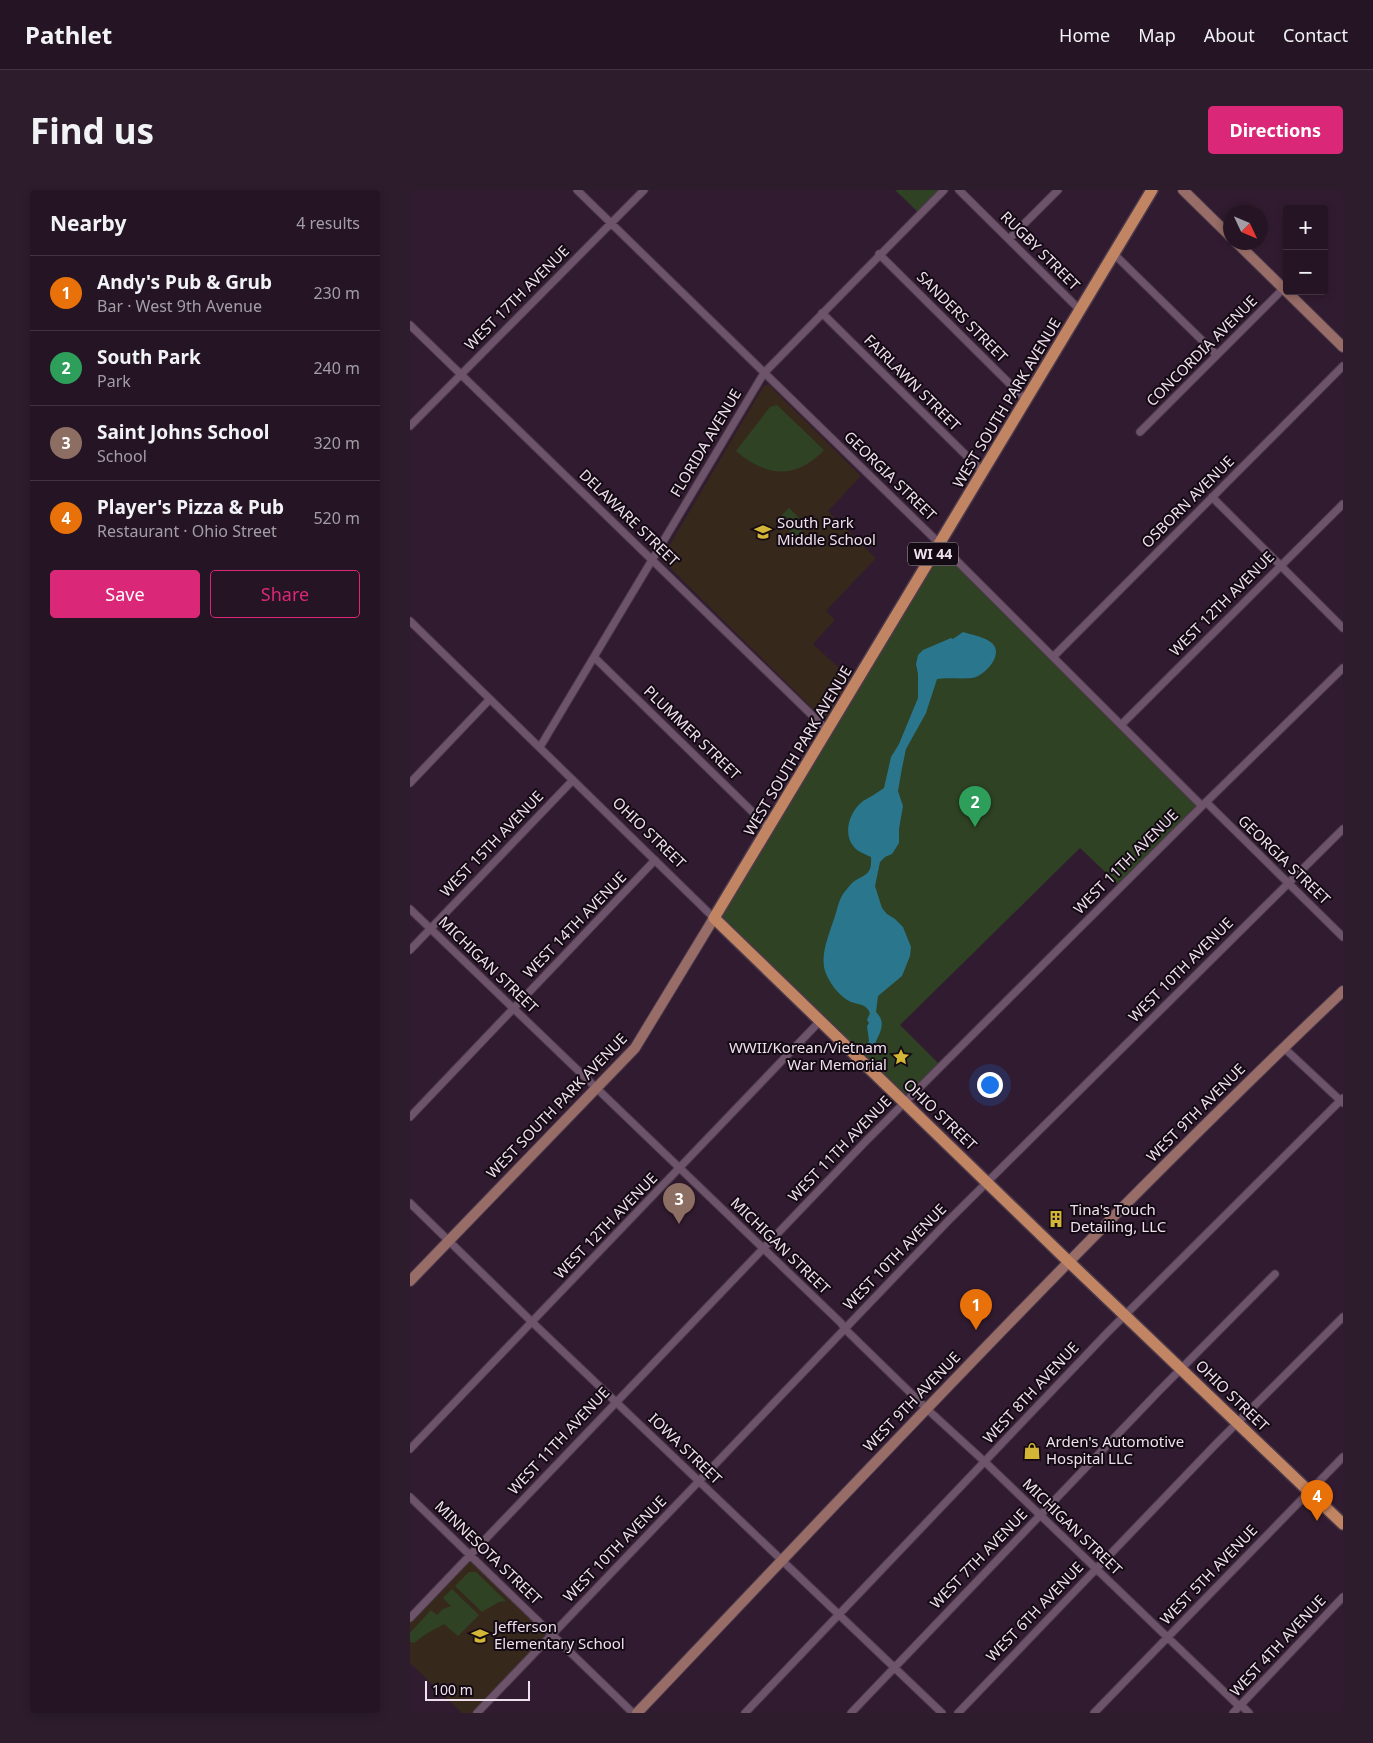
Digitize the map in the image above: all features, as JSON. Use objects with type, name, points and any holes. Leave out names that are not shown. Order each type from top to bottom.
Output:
[{"type":"main road","name":"WEST SOUTH PARK AVENUE","points":[[410,1281],[640,1041],[770,828],[1152,190]]},
{"type":"main road","points":[[1183,190],[1223,230]]},
{"type":"main road","points":[[1244,250],[1283,289]]},
{"type":"main road","points":[[1289,295],[1343,348]]},
{"type":"main road","name":"OHIO STREET","points":[[714,918],[1343,1524]]},
{"type":"main road","name":"WEST 9TH AVENUE","points":[[635,1713],[1068,1261],[1343,990]]},
{"type":"street","name":"GEORGIA STREET","points":[[576,190],[940,544],[1121,725],[1289,883],[1343,937]]},
{"type":"street","name":"WEST 17TH AVENUE","points":[[410,426],[644,190]]},
{"type":"street","name":"FLORIDA AVENUE","points":[[540,747],[764,373],[944,190]]},
{"type":"street","name":"RUGBY STREET","points":[[959,190],[1080,310]]},
{"type":"street","points":[[1009,239],[1058,190]]},
{"type":"street","name":"SANDERS STREET","points":[[879,254],[1026,400]]},
{"type":"street","points":[[1114,254],[1216,355]]},
{"type":"street","name":"CONCORDIA AVENUE","points":[[1140,432],[1283,289]]},
{"type":"street","name":"FAIRLAWN STREET","points":[[822,313],[983,472]]},
{"type":"street","name":"DELAWARE STREET","points":[[410,324],[828,730]]},
{"type":"street","name":"OSBORN AVENUE","points":[[1053,657],[1343,366]]},
{"type":"street","points":[[1212,497],[1343,628]]},
{"type":"street","name":"WEST 12TH AVENUE","points":[[1121,725],[1343,504]]},
{"type":"street","name":"OHIO STREET","points":[[410,621],[714,918]]},
{"type":"street","name":"PLUMMER STREET","points":[[595,658],[770,828]]},
{"type":"street","name":"WEST 11TH AVENUE","points":[[410,1618],[762,1248],[905,1102],[1343,668]]},
{"type":"street","points":[[410,783],[490,699]]},
{"type":"street","name":"WEST 15TH AVENUE","points":[[410,950],[573,780]]},
{"type":"street","name":"WEST 10TH AVENUE","points":[[476,1713],[987,1182],[1343,829]]},
{"type":"street","name":"WEST 14TH AVENUE","points":[[410,1117],[655,860]]},
{"type":"street","name":"MICHIGAN STREET","points":[[410,909],[1167,1638],[1249,1713]]},
{"type":"street","name":"WEST 12TH AVENUE","points":[[410,1449],[820,1020]]},
{"type":"street","points":[[1284,1047],[1342,1101]]},
{"type":"street","name":"WEST 8TH AVENUE","points":[[745,1713],[1125,1315],[1342,1101]]},
{"type":"street","name":"IOWA STREET","points":[[410,1203],[781,1561],[942,1713]]},
{"type":"street","name":"WEST 7TH AVENUE","points":[[850,1713],[1275,1274]]},
{"type":"street","name":"WEST 6TH AVENUE","points":[[958,1713],[1237,1422],[1343,1317]]},
{"type":"street","name":"WEST 5TH AVENUE","points":[[1094,1713],[1343,1457]]},
{"type":"street","name":"MINNESOTA STREET","points":[[410,1497],[635,1713]]},
{"type":"street","name":"WEST 4TH AVENUE","points":[[1233,1713],[1343,1597]]},
{"type":"shaded area","name":"South Park Middle School","points":[[769,385],[861,476],[828,511],[876,558],[826,611],[835,620],[813,644],[850,678],[829,714],[824,717],[820,716],[662,558],[763,387]]},
{"type":"shaded area","name":"Jefferson Elementary School","points":[[470,1556],[553,1634],[477,1713],[462,1713],[410,1663],[410,1618]]},
{"type":"green space","points":[[895,190],[943,190],[920,214]]},
{"type":"green space","points":[[777,405],[824,450],[803,466],[781,472],[758,466],[736,451],[770,407]]},
{"type":"green space","points":[[789,508],[807,526],[795,537],[778,519]]},
{"type":"green space","points":[[940,544],[1202,806],[1121,887],[1080,848],[900,1025],[941,1066],[905,1102],[714,918]]},
{"type":"green space","points":[[469,1572],[476,1572],[506,1601],[499,1602],[482,1612],[455,1586]]},
{"type":"green space","points":[[452,1589],[479,1615],[458,1636],[444,1624],[414,1643],[410,1642],[410,1633],[431,1610],[437,1615],[443,1609],[451,1606],[443,1598]]},
{"type":"water","points":[[963,632],[989,641],[994,645],[996,655],[990,666],[976,677],[937,679],[926,713],[906,749],[898,791],[903,806],[899,829],[899,843],[892,854],[880,862],[875,886],[882,908],[903,927],[911,947],[910,956],[902,976],[878,996],[876,1012],[882,1022],[873,1049],[869,1054],[865,1050],[869,1041],[867,1026],[869,1023],[867,1020],[870,1013],[866,1007],[849,1001],[834,988],[824,965],[826,945],[841,897],[852,883],[868,872],[871,866],[871,857],[854,847],[850,841],[849,822],[858,805],[884,788],[891,757],[899,744],[918,698],[916,664],[918,655],[923,650],[951,638],[953,639]]},
{"type":"place","name":"South Park Middle School","points":[[763,532]]},
{"type":"place","name":"South Park","points":[[975,827]]},
{"type":"place","name":"WWII/Korean/Vietnam War Memorial","points":[[901,1057]]},
{"type":"place","name":"Tina's Touch Detailing, LLC","points":[[1056,1219]]},
{"type":"place","name":"Saint Johns School","points":[[679,1224]]},
{"type":"place","name":"Andy's Pub & Grub","points":[[976,1330]]},
{"type":"place","name":"Arden's Automotive Hospital LLC","points":[[1032,1451]]},
{"type":"place","name":"Player's Pizza & Pub","points":[[1317,1521]]},
{"type":"place","name":"Jefferson Elementary School","points":[[480,1636]]}]
